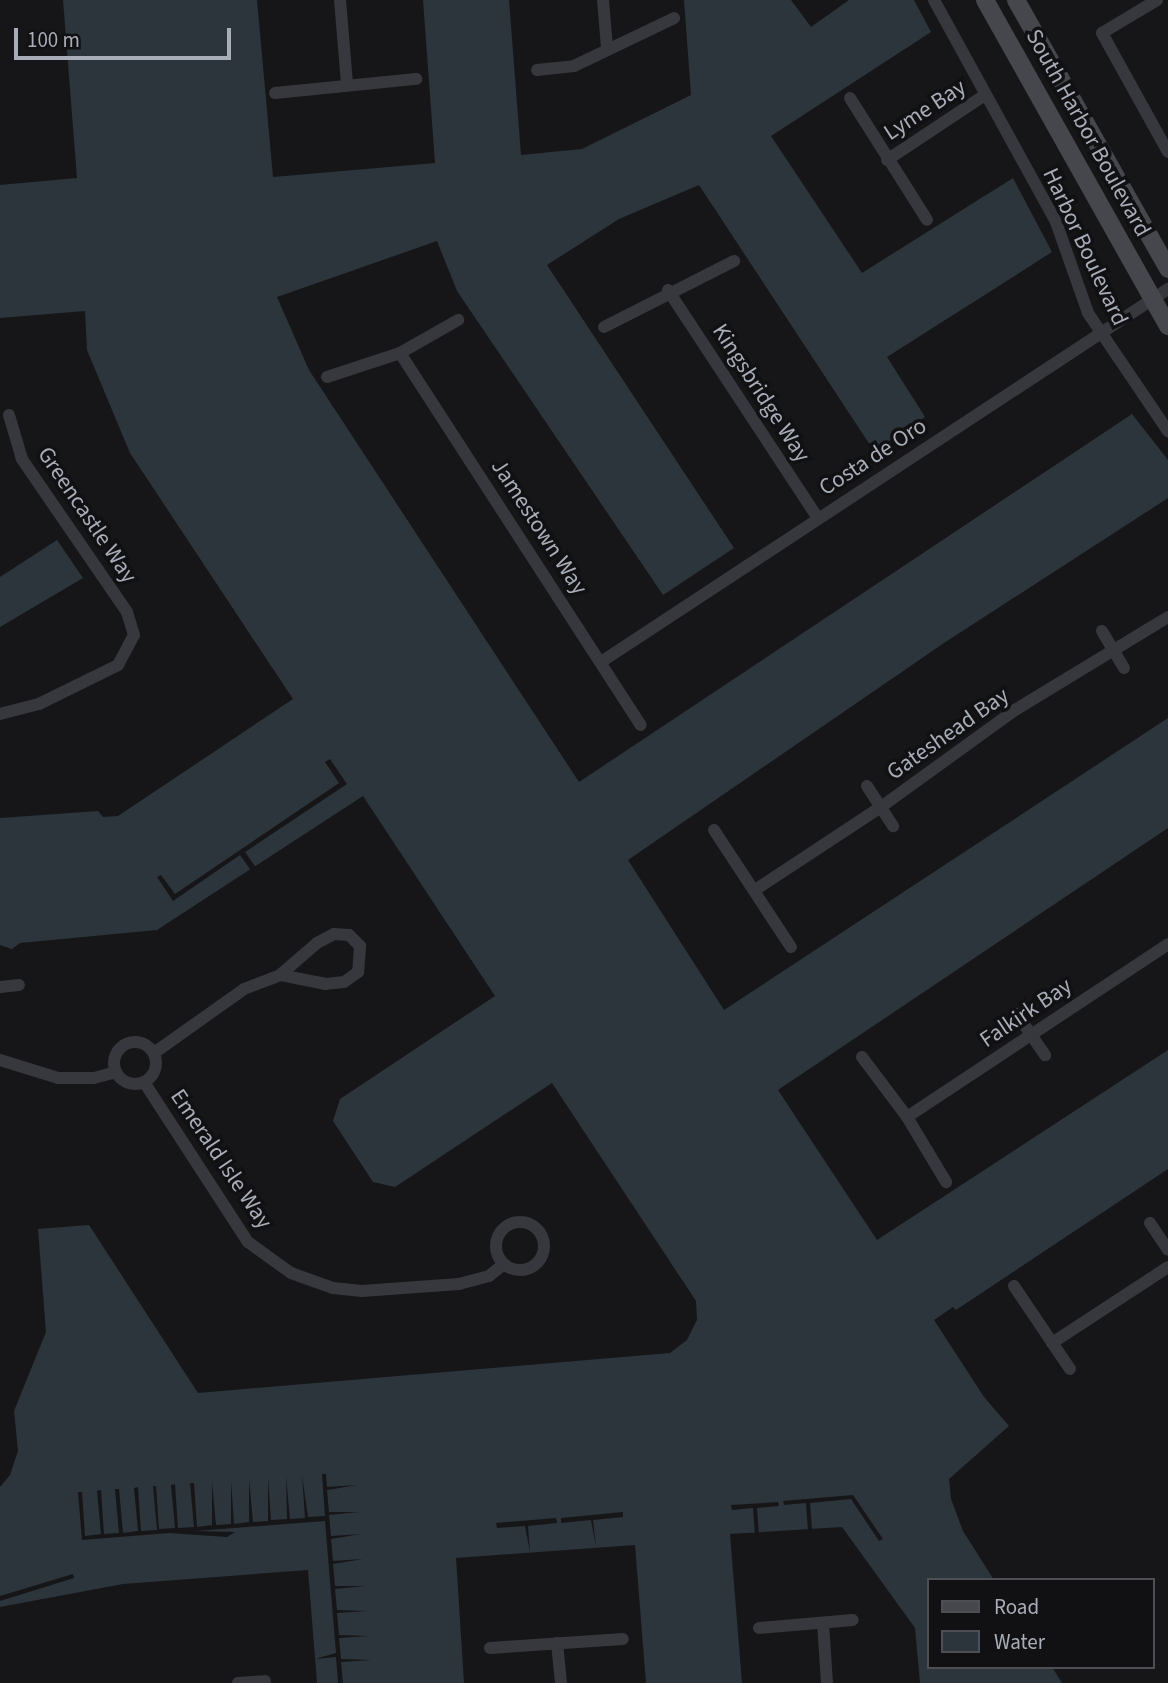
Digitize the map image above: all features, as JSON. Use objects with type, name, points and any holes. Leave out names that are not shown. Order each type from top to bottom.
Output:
[{"type":"main road","name":"South Harbor Boulevard","points":[[985,0],[1168,326]]},
{"type":"main road","name":"South Harbor Boulevard","points":[[1016,0],[1168,270]]},
{"type":"street","points":[[340,0],[347,83]]},
{"type":"street","points":[[603,0],[607,48]]},
{"type":"street","name":"Harbor Boulevard","points":[[934,0],[1056,222],[1078,291],[1099,333],[1168,431]]},
{"type":"street","points":[[1157,0],[1102,33],[1168,152]]},
{"type":"street","points":[[537,69],[574,66],[674,18]]},
{"type":"street","points":[[275,93],[347,83],[416,79]]},
{"type":"street","name":"Lyme Bay","points":[[887,159],[985,95]]},
{"type":"street","name":"Lyme Bay","points":[[850,98],[928,220]]},
{"type":"street","points":[[604,327],[668,290],[734,261]]},
{"type":"street","name":"Costa de Oro","points":[[601,662],[1168,289]]},
{"type":"street","name":"Kingsbridge Way","points":[[668,290],[818,519]]},
{"type":"street","points":[[327,377],[400,353],[458,320]]},
{"type":"street","name":"Jamestown Way","points":[[400,353],[641,725]]},
{"type":"street","name":"Greencastle Way","points":[[0,714],[39,704],[118,665],[134,635],[127,612],[22,459],[9,415]]},
{"type":"street","name":"Gateshead Bay","points":[[755,890],[881,807],[1015,710],[1168,617]]},
{"type":"street","points":[[1102,631],[1124,667]]},
{"type":"street","points":[[867,786],[893,825]]},
{"type":"street","points":[[714,830],[791,947]]},
{"type":"street","points":[[154,1052],[244,989],[280,975],[334,934],[349,935],[360,946],[358,972],[344,982],[326,984],[280,975]]},
{"type":"street","name":"Falkirk Bay","points":[[907,1117],[1168,944]]},
{"type":"street","points":[[0,987],[19,985]]},
{"type":"street","points":[[1017,1014],[1045,1055]]},
{"type":"street","points":[[129,1042],[143,1043],[154,1052],[154,1072],[144,1082],[125,1082],[116,1072],[117,1051],[129,1042]]},
{"type":"street","points":[[862,1057],[907,1117],[946,1182]]},
{"type":"street","points":[[0,1060],[58,1078],[94,1079],[116,1072]]},
{"type":"street","name":"Emerald Isle Way","points":[[144,1082],[248,1242],[290,1273],[333,1288],[362,1291],[459,1284],[489,1276],[504,1264]]},
{"type":"street","points":[[1150,1223],[1168,1250]]},
{"type":"street","points":[[1052,1343],[1168,1267]]},
{"type":"street","points":[[1014,1286],[1070,1369]]},
{"type":"street","points":[[759,1628],[853,1620]]},
{"type":"street","points":[[823,1623],[827,1683]]},
{"type":"street","points":[[490,1648],[623,1639]]},
{"type":"street","points":[[557,1643],[561,1683]]},
{"type":"street","points":[[238,1683],[265,1681]]},
{"type":"water","points":[[63,0],[257,0],[273,177],[435,163],[423,0],[509,0],[521,155],[582,149],[691,95],[684,0],[791,0],[811,27],[849,0],[914,0],[931,32],[771,136],[862,273],[1013,178],[1052,252],[887,357],[925,417],[874,451],[699,185],[619,219],[547,265],[734,548],[663,595],[457,291],[437,241],[277,297],[309,370],[579,782],[1132,414],[1168,460],[1168,498],[944,643],[628,860],[724,1010],[1168,718],[1168,828],[778,1090],[877,1240],[1168,1050],[1168,1169],[956,1310],[953,1307],[934,1320],[984,1397],[1009,1426],[949,1479],[951,1499],[963,1531],[993,1578],[926,1578],[926,1669],[1053,1669],[1062,1683],[920,1683],[915,1628],[842,1527],[730,1534],[742,1683],[646,1683],[635,1545],[456,1558],[464,1683],[317,1683],[308,1570],[123,1584],[0,1607],[0,1487],[10,1475],[18,1451],[14,1411],[46,1332],[38,1229],[89,1225],[198,1393],[670,1353],[687,1340],[697,1320],[696,1301],[552,1083],[395,1187],[373,1182],[333,1121],[340,1099],[495,996],[363,796],[157,930],[20,943],[12,949],[0,945],[0,818],[98,811],[103,817],[118,816],[293,699],[130,453],[87,350],[85,311],[0,318],[0,185],[77,178]]},
{"type":"water","points":[[57,540],[83,578],[0,627],[0,577]]},
{"type":"pier","points":[[330,759],[347,784],[245,852],[257,869],[252,872],[240,855],[173,901],[157,877],[161,875],[175,894],[339,783],[325,762]]},
{"type":"pier","points":[[322,1474],[326,1474],[327,1487],[357,1485],[327,1490],[329,1512],[359,1512],[329,1515],[331,1536],[361,1534],[331,1539],[333,1561],[363,1559],[333,1564],[335,1586],[365,1586],[335,1589],[337,1610],[367,1611],[337,1613],[339,1635],[369,1636],[339,1638],[341,1659],[371,1660],[341,1662],[343,1683],[338,1683],[336,1657],[315,1659],[336,1653],[325,1521],[196,1531],[235,1532],[227,1537],[169,1533],[82,1540],[78,1492],[82,1492],[85,1536],[101,1534],[97,1491],[101,1490],[104,1534],[119,1533],[115,1489],[119,1489],[123,1533],[138,1531],[134,1488],[138,1487],[141,1531],[157,1530],[153,1486],[156,1486],[159,1529],[175,1528],[171,1485],[175,1484],[178,1528],[194,1527],[190,1483],[194,1483],[197,1527],[212,1525],[212,1482],[216,1525],[231,1524],[231,1480],[234,1524],[249,1522],[249,1479],[253,1522],[268,1521],[268,1477],[271,1520],[287,1519],[286,1476],[290,1519],[305,1518],[302,1475],[308,1517],[325,1516]]},
{"type":"pier","points":[[853,1495],[883,1539],[879,1541],[851,1499],[810,1503],[812,1530],[808,1531],[806,1503],[784,1505],[783,1501]]},
{"type":"pier","points":[[778,1502],[779,1506],[757,1508],[759,1534],[755,1535],[753,1508],[732,1510],[731,1505]]},
{"type":"pier","points":[[623,1512],[623,1517],[593,1520],[596,1547],[591,1520],[561,1523],[561,1518]]},
{"type":"pier","points":[[556,1518],[557,1523],[528,1526],[530,1552],[525,1526],[497,1528],[496,1523]]},
{"type":"pier","points":[[73,1574],[74,1578],[0,1601],[0,1596]]}]
